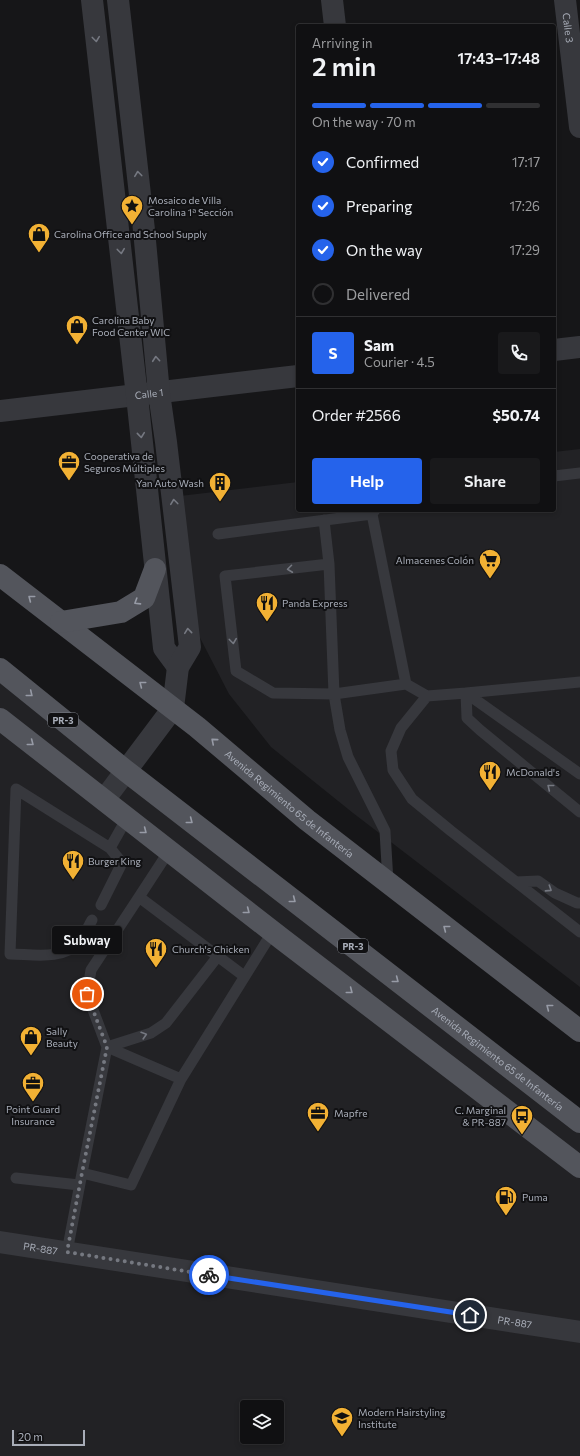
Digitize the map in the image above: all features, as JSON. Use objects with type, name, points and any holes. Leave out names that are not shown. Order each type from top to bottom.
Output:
[{"type":"main road","points":[[61,622],[121,612],[144,598],[155,569]]},
{"type":"main road","name":"Avenida Regimiento 65 de Infantería","points":[[0,575],[197,726],[307,820],[580,1031]]},
{"type":"main road","name":"Avenida Regimiento 65 de Infantería","points":[[0,669],[126,771],[580,1122]]},
{"type":"main road","points":[[0,719],[580,1167]]},
{"type":"street","points":[[92,0],[164,648],[178,667]]},
{"type":"street","points":[[104,800],[173,708],[178,667],[190,647],[159,393],[144,230],[118,0]]},
{"type":"street","points":[[332,0],[335,24]]},
{"type":"street","name":"Calle 3","points":[[565,0],[580,127]]},
{"type":"street","points":[[556,350],[580,348]]},
{"type":"street","name":"Calle 1","points":[[0,411],[296,376]]},
{"type":"street","name":"PR-887","points":[[0,1242],[580,1332]]},
{"type":"lane","points":[[556,476],[580,473]]},
{"type":"lane","points":[[218,534],[374,512],[406,684]]},
{"type":"lane","points":[[324,520],[329,564],[334,694],[340,730],[348,757],[385,831],[388,883]]},
{"type":"lane","points":[[329,564],[225,576],[236,671],[273,693],[334,694],[406,684],[427,696],[580,682]]},
{"type":"lane","points":[[466,693],[580,774]]},
{"type":"lane","points":[[466,693],[467,718],[580,812]]},
{"type":"lane","points":[[427,696],[401,728],[392,751],[393,770],[412,799],[580,932]]},
{"type":"lane","points":[[92,920],[79,943],[68,950],[57,954],[10,954],[16,789],[110,848],[122,863],[101,905]]},
{"type":"lane","points":[[110,848],[127,818]]},
{"type":"lane","points":[[67,1252],[107,1047],[87,994],[91,970],[140,897],[169,850]]},
{"type":"lane","points":[[516,882],[538,882],[555,893],[580,903]]},
{"type":"lane","points":[[140,897],[244,976]]},
{"type":"lane","points":[[82,1173],[131,1185],[181,1079],[273,931]]},
{"type":"lane","points":[[107,1047],[152,1033],[166,1023],[218,956]]},
{"type":"lane","points":[[107,1047],[181,1079]]},
{"type":"lane","points":[[16,1178],[79,1185]]},
{"type":"shaded area","points":[[580,449],[580,987],[353,813],[271,747],[229,694],[197,632],[180,496],[296,482],[296,512],[556,512],[556,452]]},
{"type":"shaded area","points":[[0,664],[580,1112],[580,1456],[0,1456]]},
{"type":"way so far","points":[[87,994],[107,1047],[67,1252],[209,1275]]},
{"type":"place","name":"Mosaico de Villa Carolina 1ª Sección","points":[[132,226]]},
{"type":"place","name":"Carolina Office and School Supply","points":[[39,254]]},
{"type":"place","name":"Carolina Baby Food Center WIC","points":[[77,346]]},
{"type":"place","name":"Cooperativa de Seguros Múltiples","points":[[69,482]]},
{"type":"place","name":"Yan Auto Wash","points":[[220,502]]},
{"type":"place","name":"Almacenes Colón","points":[[490,580]]},
{"type":"place","name":"Panda Express","points":[[267,622]]},
{"type":"place","name":"McDonald's","points":[[490,792]]},
{"type":"place","name":"Burger King","points":[[73,880]]},
{"type":"place","name":"Church's Chicken","points":[[156,968]]},
{"type":"place","name":"Subway","points":[[87,994]]},
{"type":"place","name":"Sally Beauty","points":[[31,1056]]},
{"type":"place","name":"Point Guard Insurance","points":[[33,1102]]},
{"type":"place","name":"Mapfre","points":[[318,1132]]},
{"type":"place","name":"C. Marginal & PR-887","points":[[522,1136]]},
{"type":"place","name":"Puma","points":[[506,1216]]},
{"type":"place","name":"Modern Hairstyling Institute","points":[[342,1438]]},
{"type":"route","points":[[209,1275],[470,1315]]}]
